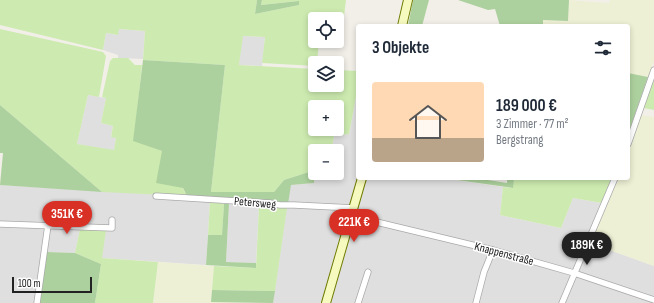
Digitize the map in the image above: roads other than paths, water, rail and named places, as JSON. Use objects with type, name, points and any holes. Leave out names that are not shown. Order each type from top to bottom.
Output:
[{"type":"main road","points":[[402,24],[408,0]]},
{"type":"main road","points":[[326,303],[361,180]]},
{"type":"street","points":[[630,138],[654,70]]},
{"type":"street","points":[[562,303],[614,180]]},
{"type":"street","name":"Petersweg","points":[[156,196],[270,203],[280,205],[354,208]]},
{"type":"street","name":"Knappenstraße","points":[[352,217],[493,250],[574,273],[654,300]]},
{"type":"street","points":[[0,224],[112,228],[112,220]]},
{"type":"street","points":[[37,303],[48,225]]},
{"type":"street","points":[[476,303],[484,272],[493,250]]},
{"type":"street","points":[[358,303],[368,272]]}]
